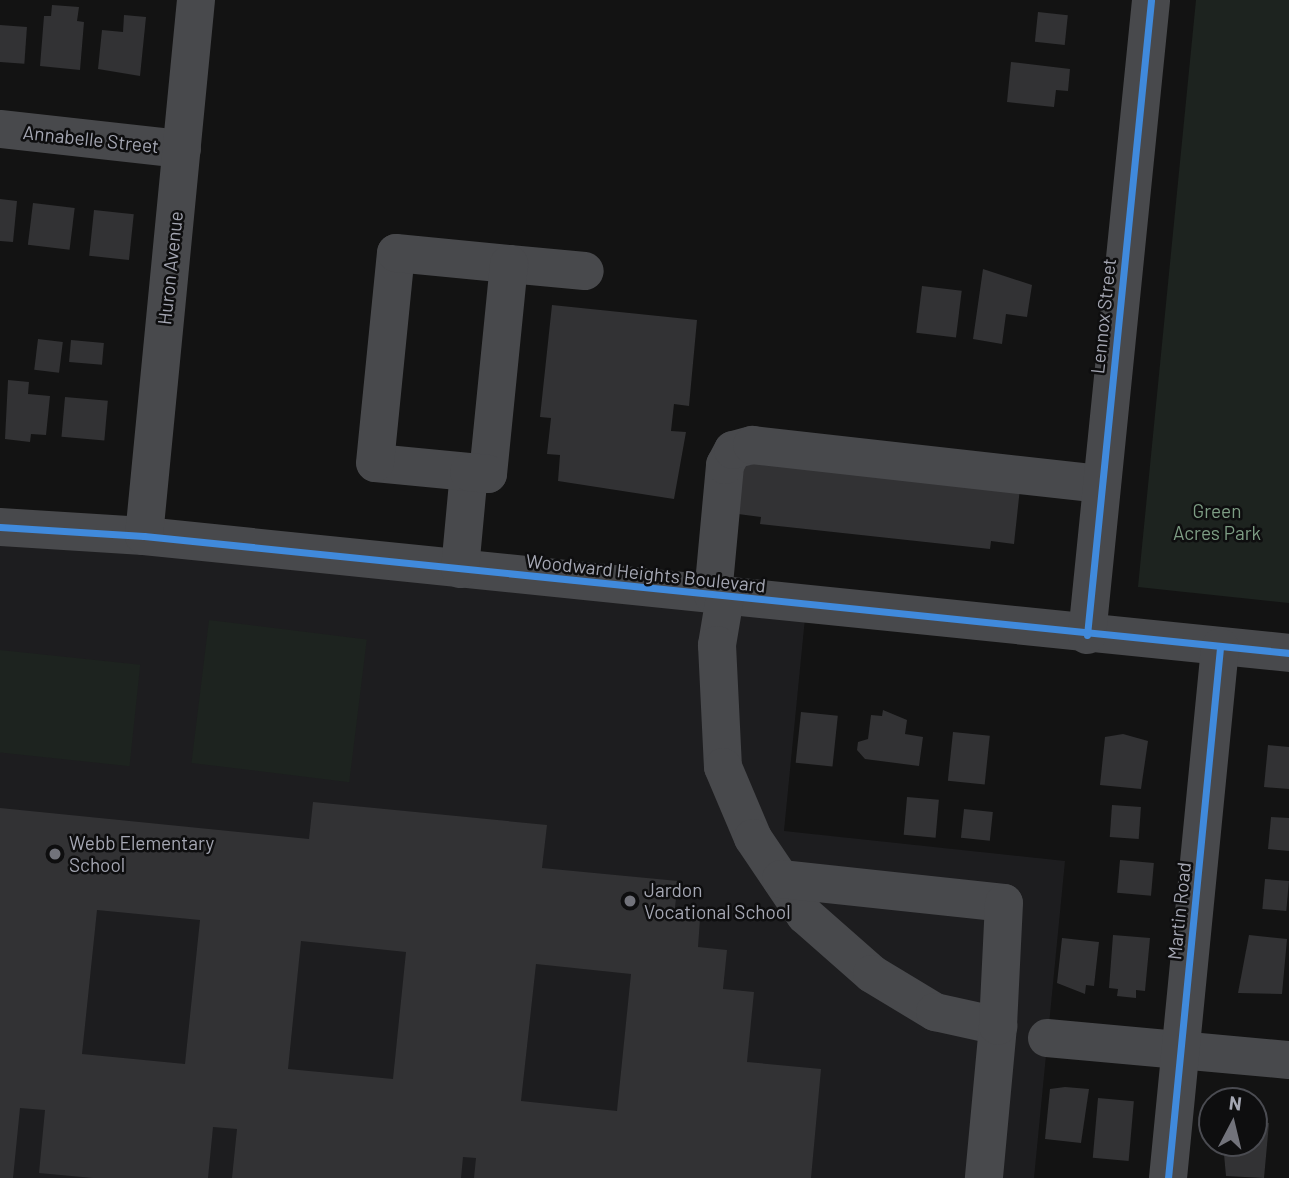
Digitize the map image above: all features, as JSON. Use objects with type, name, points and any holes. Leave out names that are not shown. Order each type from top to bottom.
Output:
[{"type":"street","name":"Huron Avenue","points":[[144,536],[196,0]]},
{"type":"street","name":"Lennox Street","points":[[1087,635],[1151,0]]},
{"type":"street","name":"Annabelle Street","points":[[0,129],[182,149]]},
{"type":"street","points":[[509,264],[488,474],[375,463],[396,253],[585,271]]},
{"type":"street","points":[[998,1026],[935,1012],[872,974],[805,915],[753,838],[723,767],[716,669],[725,466],[743,448],[1102,484]]},
{"type":"street","points":[[460,569],[470,472]]},
{"type":"street","name":"Woodward Heights Boulevard","points":[[0,527],[144,536],[1087,635],[1289,653]]},
{"type":"street","name":"Martin Road","points":[[1168,1178],[1220,648]]},
{"type":"street","points":[[781,879],[1004,904],[998,1026],[984,1178]]},
{"type":"street","points":[[1047,1038],[1289,1059]]},
{"type":"shaded area","points":[[0,534],[805,618],[784,831],[1065,861],[1034,1178],[0,1178]]},
{"type":"green space","name":"Green Acres Park","points":[[1196,0],[1289,0],[1289,603],[1138,587]]},
{"type":"green space","points":[[209,620],[367,639],[349,782],[191,763]]},
{"type":"green space","points":[[0,650],[140,665],[130,766],[0,753]]},
{"type":"building","points":[[52,5],[79,7],[77,21],[84,22],[80,70],[40,66],[44,16],[51,16]]},
{"type":"building","points":[[1038,12],[1068,15],[1065,45],[1035,42]]},
{"type":"building","points":[[124,15],[146,17],[140,76],[98,69],[102,30],[123,32]]},
{"type":"building","points":[[0,25],[27,27],[24,64],[0,62]]},
{"type":"building","points":[[1011,62],[1070,69],[1068,91],[1056,90],[1054,107],[1007,102]]},
{"type":"building","points":[[0,199],[17,201],[13,242],[0,241]]},
{"type":"building","points":[[33,203],[75,208],[70,250],[28,245]]},
{"type":"building","points":[[94,210],[134,214],[129,260],[89,256]]},
{"type":"building","points":[[983,269],[1032,285],[1027,317],[1006,314],[1002,344],[973,339]]},
{"type":"building","points":[[922,286],[962,291],[956,338],[916,333]]},
{"type":"building","points":[[552,305],[697,320],[689,406],[674,404],[671,431],[686,432],[674,499],[558,481],[560,455],[547,454],[551,418],[540,417]]},
{"type":"building","points":[[38,339],[63,342],[59,373],[34,370]]},
{"type":"building","points":[[71,340],[104,343],[102,365],[69,362]]},
{"type":"building","points":[[8,380],[29,382],[28,394],[50,396],[46,435],[31,434],[30,442],[5,439]]},
{"type":"building","points":[[65,397],[108,401],[104,441],[62,437]]},
{"type":"building","points":[[744,459],[1020,488],[1014,544],[991,541],[990,549],[760,524],[761,517],[738,514]]},
{"type":"building","points":[[883,710],[907,720],[905,734],[923,737],[919,766],[865,759],[857,750],[858,742],[868,739],[871,715],[882,716]]},
{"type":"building","points":[[801,712],[838,716],[832,767],[796,763]]},
{"type":"building","points":[[953,732],[990,736],[985,785],[948,781]]},
{"type":"building","points":[[1123,734],[1148,741],[1141,789],[1100,785],[1105,737]]},
{"type":"building","points":[[1268,745],[1289,747],[1289,789],[1264,787]]},
{"type":"building","points":[[907,797],[939,800],[936,838],[904,835]]},
{"type":"building","points":[[313,802],[547,825],[542,868],[678,881],[674,916],[700,919],[698,947],[727,950],[723,989],[754,992],[747,1062],[821,1069],[811,1178],[474,1178],[476,1158],[463,1157],[461,1178],[232,1178],[237,1129],[213,1127],[208,1178],[93,1178],[39,1173],[45,1110],[20,1108],[13,1178],[0,1178],[0,808],[309,839]],"holes":[[[97,910],[200,920],[185,1064],[82,1054]],[[301,941],[406,952],[393,1079],[288,1069]],[[536,964],[631,974],[617,1111],[521,1101]]]},
{"type":"building","points":[[1112,805],[1141,807],[1139,839],[1110,837]]},
{"type":"building","points":[[964,809],[993,812],[990,841],[961,838]]},
{"type":"building","points":[[1271,817],[1289,818],[1289,851],[1268,849]]},
{"type":"building","points":[[1120,860],[1154,863],[1151,896],[1117,893]]},
{"type":"building","points":[[1265,879],[1289,881],[1286,911],[1262,909]]},
{"type":"building","points":[[1113,935],[1150,938],[1145,991],[1136,990],[1136,998],[1117,996],[1118,989],[1109,988]]},
{"type":"building","points":[[1249,935],[1287,939],[1282,994],[1238,993]]},
{"type":"building","points":[[1062,938],[1099,942],[1094,986],[1086,985],[1085,994],[1057,983]]},
{"type":"building","points":[[1050,1089],[1089,1089],[1081,1143],[1045,1139]]},
{"type":"building","points":[[1098,1098],[1134,1101],[1129,1161],[1093,1158]]},
{"type":"building","points":[[1224,1157],[1266,1157],[1264,1178],[1226,1176]]},
{"type":"cycle path","points":[[1087,635],[1151,0]]},
{"type":"cycle path","points":[[0,527],[144,536],[1289,653]]},
{"type":"cycle path","points":[[1168,1178],[1220,648]]},
{"type":"place","name":"Webb Elementary School","points":[[55,854]]},
{"type":"place","name":"Jardon Vocational School","points":[[630,901]]}]
